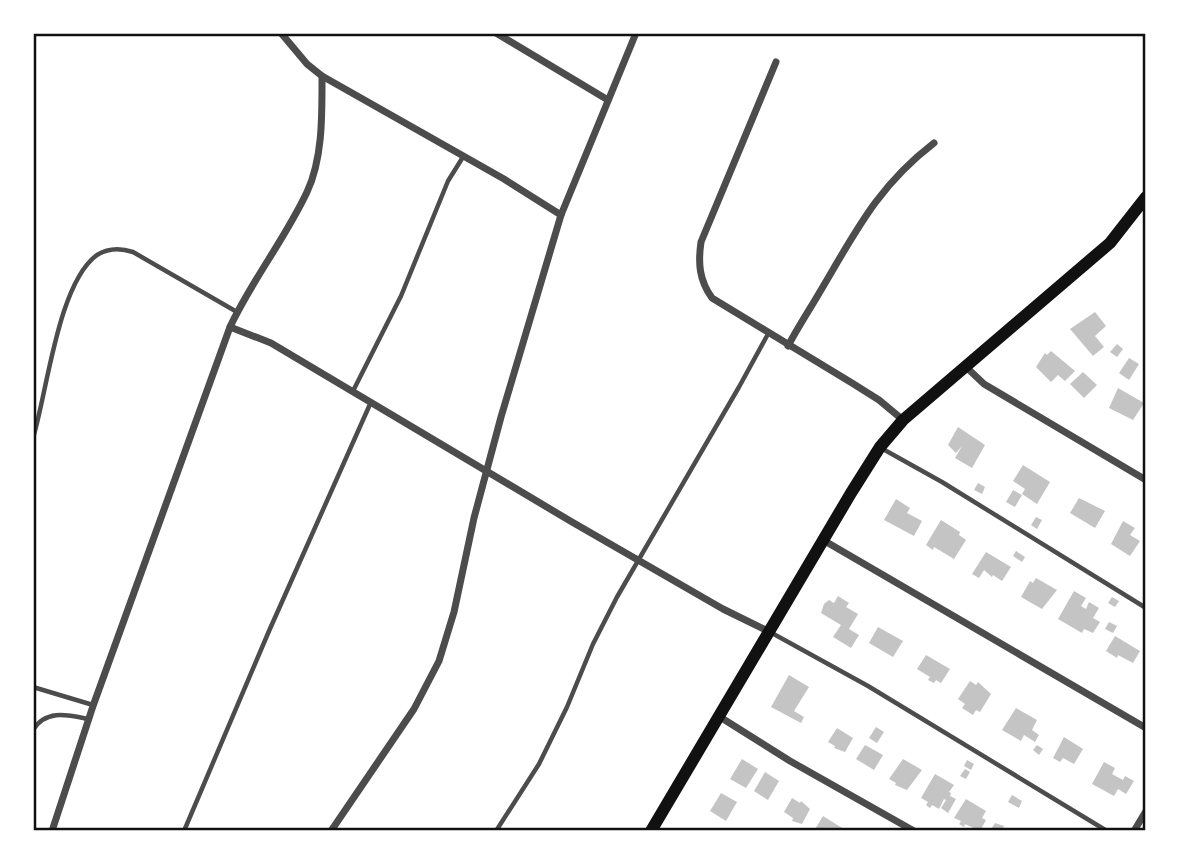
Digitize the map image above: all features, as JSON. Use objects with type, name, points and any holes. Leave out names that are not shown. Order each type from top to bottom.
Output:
[{"type":"main road","points":[[651,831],[880,447],[903,420],[1110,243],[1146,197]]},
{"type":"street","points":[[281,33],[307,64],[322,76],[561,215]]},
{"type":"street","points":[[496,33],[608,100]]},
{"type":"street","points":[[331,831],[407,720],[439,661],[454,612],[486,470],[561,215],[636,33]]},
{"type":"street","points":[[776,62],[701,242],[700,273],[705,289],[712,298],[879,400],[903,420]]},
{"type":"street","points":[[52,831],[93,706],[230,327],[307,191],[319,141],[322,76]]},
{"type":"street","points":[[788,346],[851,237],[879,195],[934,143]]},
{"type":"street","points":[[230,327],[271,342],[639,561],[723,609],[770,632]]},
{"type":"street","points":[[964,366],[984,384],[1146,480]]},
{"type":"street","points":[[823,540],[1146,728]]},
{"type":"street","points":[[719,717],[790,761],[914,831]]},
{"type":"street","points":[[1134,831],[1146,811]]},
{"type":"lane","points":[[353,390],[401,296],[448,181],[463,156]]},
{"type":"lane","points":[[33,438],[54,342],[65,310],[77,282],[97,256],[116,249],[134,252],[237,312]]},
{"type":"lane","points":[[496,831],[539,764],[567,707],[593,644],[768,334]]},
{"type":"lane","points":[[184,831],[371,401]]},
{"type":"lane","points":[[880,447],[942,482],[1146,608]]},
{"type":"lane","points":[[770,632],[868,686],[1107,831]]},
{"type":"lane","points":[[33,687],[93,706]]},
{"type":"lane","points":[[33,730],[48,716],[61,713],[89,719]]},
{"type":"building","points":[[1095,312],[1106,326],[1095,336],[1104,347],[1093,356],[1070,329]]},
{"type":"building","points":[[1117,344],[1123,349],[1117,357],[1110,352]]},
{"type":"building","points":[[1051,351],[1075,371],[1065,381],[1058,375],[1051,382],[1036,367],[1045,353],[1047,355]]},
{"type":"building","points":[[1129,358],[1139,364],[1129,380],[1119,373]]},
{"type":"building","points":[[1083,372],[1097,385],[1084,398],[1070,384]]},
{"type":"building","points":[[1118,388],[1144,403],[1133,420],[1109,408]]},
{"type":"building","points":[[958,427],[985,445],[972,468],[955,458],[962,446],[956,453],[948,445]]},
{"type":"building","points":[[1023,465],[1050,482],[1037,504],[1022,494],[1025,489],[1013,481]]},
{"type":"building","points":[[978,483],[985,487],[982,494],[974,490]]},
{"type":"building","points":[[1013,490],[1022,495],[1015,507],[1006,502]]},
{"type":"building","points":[[1079,498],[1105,511],[1095,528],[1070,513]]},
{"type":"building","points":[[896,499],[910,508],[907,513],[922,521],[914,536],[884,520]]},
{"type":"building","points":[[1036,517],[1042,520],[1037,529],[1031,525]]},
{"type":"building","points":[[941,520],[960,532],[959,535],[966,540],[954,559],[926,545]]},
{"type":"building","points":[[1123,521],[1135,528],[1130,535],[1140,541],[1130,556],[1111,544]]},
{"type":"building","points":[[1016,551],[1025,557],[1022,562],[1013,556]]},
{"type":"building","points":[[986,552],[1011,567],[1002,581],[984,570],[979,578],[972,574]]},
{"type":"building","points":[[1036,578],[1057,590],[1042,609],[1021,597],[1030,581],[1033,583]]},
{"type":"building","points":[[1074,591],[1086,598],[1081,606],[1086,609],[1089,602],[1099,608],[1093,618],[1100,622],[1093,633],[1084,629],[1082,633],[1058,619]]},
{"type":"building","points":[[838,596],[849,603],[846,607],[858,614],[849,629],[859,635],[851,648],[833,637],[841,625],[821,613],[824,604],[829,600],[834,603]]},
{"type":"building","points":[[1112,597],[1119,601],[1115,607],[1108,603]]},
{"type":"building","points":[[1109,622],[1117,626],[1113,633],[1105,629]]},
{"type":"building","points":[[878,627],[903,641],[893,657],[869,643]]},
{"type":"building","points":[[1115,636],[1140,651],[1133,663],[1106,651]]},
{"type":"building","points":[[926,655],[950,669],[941,683],[928,680],[930,677],[917,669]]},
{"type":"building","points":[[789,675],[809,687],[794,711],[804,717],[801,723],[771,707]]},
{"type":"building","points":[[970,681],[976,685],[978,682],[991,694],[980,712],[976,710],[973,715],[962,708],[965,704],[958,699]]},
{"type":"building","points":[[1016,708],[1037,720],[1032,730],[1039,735],[1035,742],[1024,735],[1021,741],[1002,730]]},
{"type":"building","points":[[876,727],[884,732],[877,743],[869,738]]},
{"type":"building","points":[[837,728],[853,738],[845,752],[834,748],[835,746],[828,742]]},
{"type":"building","points":[[1064,737],[1083,749],[1074,764],[1063,758],[1060,762],[1053,758]]},
{"type":"building","points":[[865,745],[883,755],[874,770],[856,759]]},
{"type":"building","points":[[1037,745],[1043,749],[1039,755],[1033,750]]},
{"type":"building","points":[[742,759],[758,769],[746,788],[730,779]]},
{"type":"building","points":[[903,759],[922,770],[907,790],[889,779]]},
{"type":"building","points":[[967,760],[974,764],[971,770],[964,766]]},
{"type":"building","points":[[1104,762],[1115,768],[1112,774],[1123,780],[1125,776],[1134,781],[1126,794],[1118,789],[1114,796],[1092,784]]},
{"type":"building","points":[[965,769],[970,772],[966,779],[960,776]]},
{"type":"building","points":[[765,772],[779,781],[768,800],[754,791]]},
{"type":"building","points":[[935,774],[954,785],[949,792],[950,796],[956,799],[948,813],[941,808],[946,800],[944,799],[939,809],[932,805],[930,808],[926,805],[928,802],[921,798]]},
{"type":"building","points":[[721,793],[737,802],[726,821],[710,811]]},
{"type":"building","points":[[1012,795],[1022,801],[1019,808],[1008,802]]},
{"type":"building","points":[[792,798],[800,803],[801,801],[810,809],[802,824],[792,821],[793,818],[784,812]]},
{"type":"building","points":[[966,799],[986,811],[982,818],[986,820],[980,831],[965,824],[964,827],[959,824],[961,821],[954,818]]},
{"type":"building","points":[[823,816],[847,831],[814,831]]},
{"type":"building","points":[[995,823],[1004,826],[1003,828],[1009,831],[990,831]]}]
